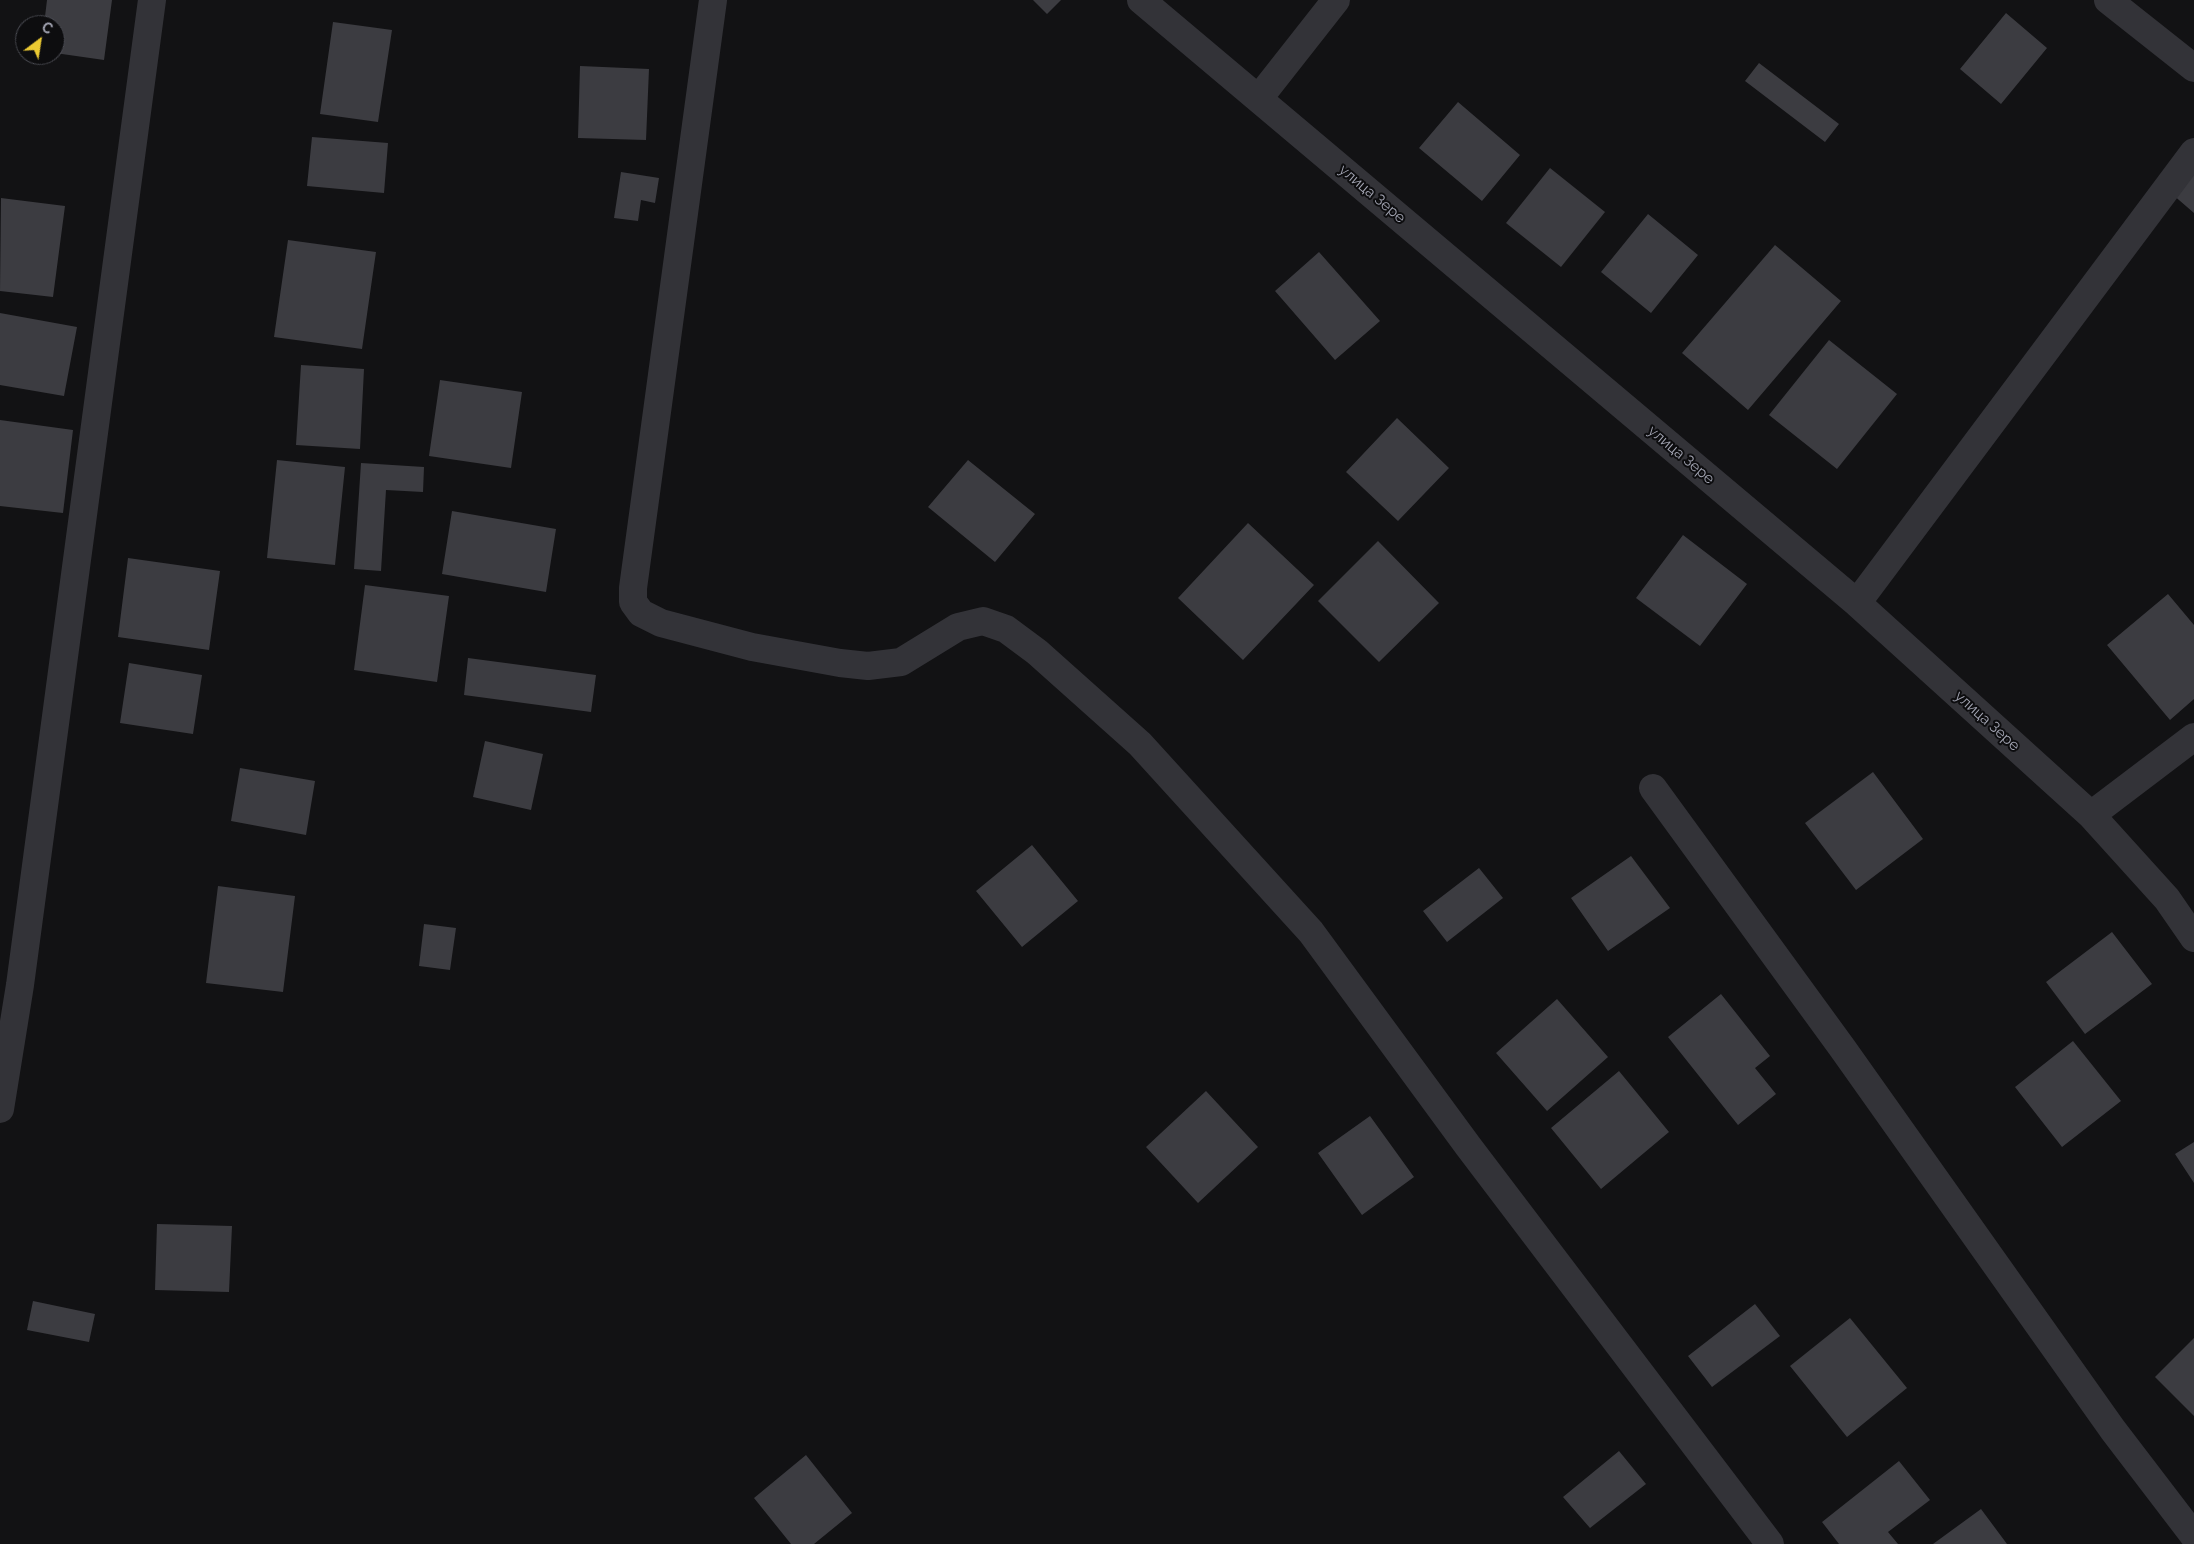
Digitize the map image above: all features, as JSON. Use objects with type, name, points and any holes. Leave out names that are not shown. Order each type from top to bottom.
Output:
[{"type":"street","points":[[0,1109],[20,985],[152,0]]},
{"type":"street","points":[[714,0],[633,588],[633,602],[641,613],[661,623],[752,647],[840,663],[868,666],[901,662],[958,627],[982,621],[1006,629],[1037,652],[1140,744],[1310,932],[1462,1138],[1770,1544]]},
{"type":"street","name":"улица Зере","points":[[1141,0],[1857,603],[2091,815],[2167,899],[2194,938]]},
{"type":"street","points":[[1259,98],[1336,0]]},
{"type":"street","points":[[2108,0],[2194,68]]},
{"type":"street","points":[[1857,603],[2194,152]]},
{"type":"street","points":[[2091,815],[2194,737]]},
{"type":"street","points":[[1653,788],[1843,1049],[2113,1430],[2194,1536]]},
{"type":"building","points":[[47,0],[112,0],[104,60],[65,54],[65,15],[45,15]]},
{"type":"building","points":[[1033,0],[1061,0],[1047,14]]},
{"type":"building","points":[[2006,13],[2047,48],[2001,104],[1960,69]]},
{"type":"building","points":[[333,22],[392,30],[378,122],[320,114]]},
{"type":"building","points":[[1759,63],[1839,124],[1825,142],[1745,81]]},
{"type":"building","points":[[580,66],[649,69],[646,140],[578,138]]},
{"type":"building","points":[[1458,102],[1520,155],[1482,201],[1419,148]]},
{"type":"building","points":[[312,137],[388,143],[384,193],[307,186]]},
{"type":"building","points":[[1550,168],[1605,212],[1561,267],[1506,223]]},
{"type":"building","points":[[2194,169],[2194,213],[2172,194]]},
{"type":"building","points":[[621,172],[659,178],[655,203],[641,200],[638,221],[614,218]]},
{"type":"building","points":[[1,198],[65,206],[53,297],[0,291]]},
{"type":"building","points":[[1648,214],[1698,255],[1651,313],[1601,272]]},
{"type":"building","points":[[288,240],[376,252],[362,349],[274,337]]},
{"type":"building","points":[[1775,245],[1841,301],[1748,410],[1682,353]]},
{"type":"building","points":[[1319,252],[1380,321],[1335,360],[1275,291]]},
{"type":"building","points":[[0,313],[77,327],[64,396],[0,385]]},
{"type":"building","points":[[1829,340],[1897,394],[1837,469],[1769,415]]},
{"type":"building","points":[[301,365],[364,369],[360,449],[296,445]]},
{"type":"building","points":[[440,380],[522,392],[511,468],[429,456]]},
{"type":"building","points":[[1397,418],[1449,468],[1398,521],[1346,472]]},
{"type":"building","points":[[0,420],[73,430],[63,513],[0,506]]},
{"type":"building","points":[[277,460],[345,467],[335,565],[267,558]]},
{"type":"building","points":[[968,460],[1035,514],[995,562],[928,507]]},
{"type":"building","points":[[361,463],[424,467],[423,492],[386,490],[381,571],[354,569]]},
{"type":"building","points":[[452,511],[556,529],[546,592],[442,574]]},
{"type":"building","points":[[1248,523],[1314,585],[1243,660],[1178,598]]},
{"type":"building","points":[[1683,535],[1747,584],[1700,646],[1636,598]]},
{"type":"building","points":[[1378,541],[1439,603],[1379,662],[1318,601]]},
{"type":"building","points":[[128,558],[220,571],[209,650],[118,637]]},
{"type":"building","points":[[365,585],[449,596],[437,682],[354,670]]},
{"type":"building","points":[[2168,594],[2194,625],[2194,699],[2170,720],[2107,645]]},
{"type":"building","points":[[468,658],[596,675],[591,712],[464,695]]},
{"type":"building","points":[[129,663],[202,675],[193,734],[120,723]]},
{"type":"building","points":[[485,741],[543,754],[531,810],[473,797]]},
{"type":"building","points":[[240,768],[315,781],[306,835],[231,821]]},
{"type":"building","points":[[1873,772],[1923,839],[1856,890],[1805,823]]},
{"type":"building","points":[[1032,845],[1078,901],[1022,947],[976,891]]},
{"type":"building","points":[[1631,856],[1670,908],[1608,951],[1571,898]]},
{"type":"building","points":[[1479,868],[1503,898],[1447,942],[1423,911]]},
{"type":"building","points":[[218,886],[295,896],[283,992],[206,983]]},
{"type":"building","points":[[424,924],[456,928],[450,970],[419,966]]},
{"type":"building","points":[[2112,932],[2152,984],[2085,1034],[2046,982]]},
{"type":"building","points":[[1721,994],[1770,1056],[1755,1068],[1776,1094],[1738,1125],[1668,1037]]},
{"type":"building","points":[[1557,999],[1608,1057],[1547,1111],[1496,1053]]},
{"type":"building","points":[[2073,1041],[2121,1101],[2062,1147],[2015,1087]]},
{"type":"building","points":[[1619,1071],[1669,1132],[1601,1189],[1551,1128]]},
{"type":"building","points":[[1206,1091],[1258,1147],[1198,1203],[1146,1147]]},
{"type":"building","points":[[1370,1116],[1414,1177],[1362,1215],[1318,1153]]},
{"type":"building","points":[[2194,1142],[2194,1183],[2175,1154]]},
{"type":"building","points":[[157,1224],[232,1226],[229,1292],[155,1290]]},
{"type":"building","points":[[33,1301],[95,1314],[89,1342],[27,1330]]},
{"type":"building","points":[[1755,1304],[1780,1336],[1712,1387],[1688,1356]]},
{"type":"building","points":[[1850,1318],[1907,1388],[1847,1437],[1790,1366]]},
{"type":"building","points":[[2194,1338],[2194,1416],[2155,1377]]},
{"type":"building","points":[[1619,1451],[1646,1484],[1590,1528],[1563,1497]]},
{"type":"building","points":[[806,1455],[852,1513],[814,1544],[791,1544],[754,1498]]},
{"type":"building","points":[[1899,1461],[1930,1500],[1888,1532],[1898,1544],[1839,1544],[1822,1522]]},
{"type":"building","points":[[1981,1509],[2007,1544],[1933,1544]]}]
